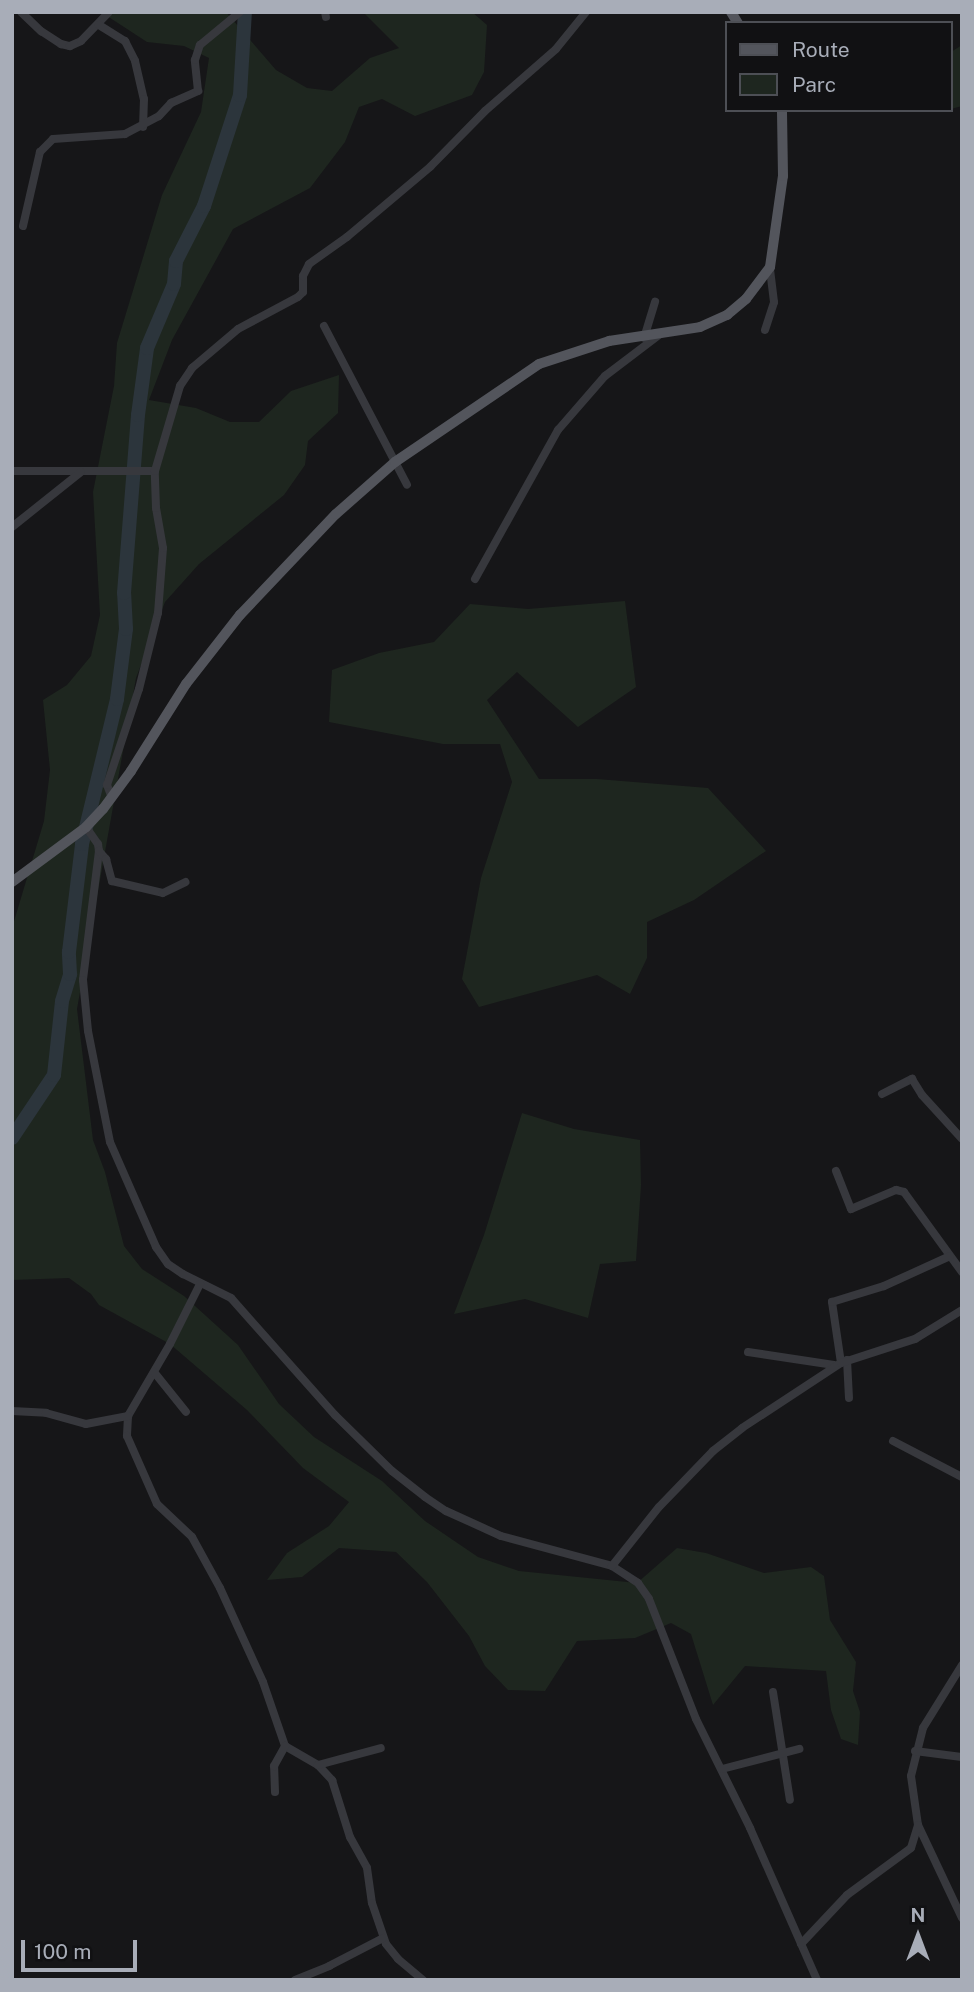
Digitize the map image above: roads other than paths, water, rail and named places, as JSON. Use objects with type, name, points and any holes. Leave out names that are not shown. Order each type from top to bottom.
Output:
[{"type":"main road","points":[[12,882],[86,827],[112,799],[186,684],[240,615],[336,514],[395,462],[539,364],[609,341],[644,338],[700,327],[727,315],[746,299],[771,267],[783,176],[782,112]]},
{"type":"street","points":[[21,12],[41,31],[61,44],[70,46],[99,25],[109,12]]},
{"type":"street","points":[[23,226],[40,152],[53,139],[125,134],[143,127],[171,103],[198,90],[195,60],[200,45],[240,12]]},
{"type":"street","points":[[112,799],[107,785],[139,689],[158,613],[163,548],[156,508],[155,471],[180,386],[192,368],[248,321],[298,297],[303,292],[303,276],[309,264],[347,237],[430,167],[485,111],[556,49],[586,12]]},
{"type":"street","points":[[99,25],[125,41],[135,61],[144,99],[143,127]]},
{"type":"street","points":[[765,330],[774,302],[771,267]]},
{"type":"street","points":[[644,338],[655,302]]},
{"type":"street","points":[[324,326],[407,485]]},
{"type":"street","points":[[475,579],[558,430],[605,376],[659,335]]},
{"type":"street","points":[[12,471],[155,471]]},
{"type":"street","points":[[12,527],[81,472]]},
{"type":"street","points":[[86,827],[98,844],[99,851],[83,980],[88,1031],[110,1142],[156,1247],[168,1264],[200,1284],[232,1298],[335,1415],[392,1471],[425,1497],[446,1511],[501,1536],[612,1566],[638,1583],[649,1599],[687,1698],[817,1980]]},
{"type":"street","points":[[99,851],[106,859],[112,881],[163,893],[186,882]]},
{"type":"street","points":[[882,1094],[912,1079],[922,1095],[962,1139]]},
{"type":"street","points":[[836,1171],[851,1209],[896,1190],[904,1192],[962,1272]]},
{"type":"street","points":[[849,1398],[832,1301],[884,1286],[950,1256]]},
{"type":"street","points":[[200,1284],[128,1416],[127,1436],[148,1488],[161,1508],[184,1526],[202,1555],[263,1682],[285,1746],[318,1765],[332,1780],[350,1837],[367,1868],[372,1902],[383,1938],[398,1959],[424,1980]]},
{"type":"street","points":[[612,1566],[638,1531],[713,1451],[788,1395],[842,1362],[915,1339],[962,1310]]},
{"type":"street","points":[[748,1352],[842,1362]]},
{"type":"street","points":[[154,1372],[186,1412]]},
{"type":"street","points":[[12,1411],[46,1413],[86,1424],[128,1416]]},
{"type":"street","points":[[893,1441],[962,1477]]},
{"type":"street","points":[[962,1665],[923,1728],[915,1751],[911,1776],[918,1825],[962,1918]]},
{"type":"street","points":[[773,1692],[789,1800]]},
{"type":"street","points":[[275,1792],[274,1766],[285,1746]]},
{"type":"street","points":[[318,1765],[382,1748]]},
{"type":"street","points":[[722,1769],[799,1749]]},
{"type":"street","points":[[915,1751],[962,1757]]},
{"type":"street","points":[[801,1944],[847,1895],[911,1849],[918,1825]]},
{"type":"street","points":[[295,1980],[383,1938]]},
{"type":"waterway","points":[[12,1138],[54,1075],[62,1001],[70,974],[69,952],[82,844],[117,699],[126,629],[124,593],[138,415],[147,348],[174,284],[176,261],[204,206],[240,95],[245,12]]}]
